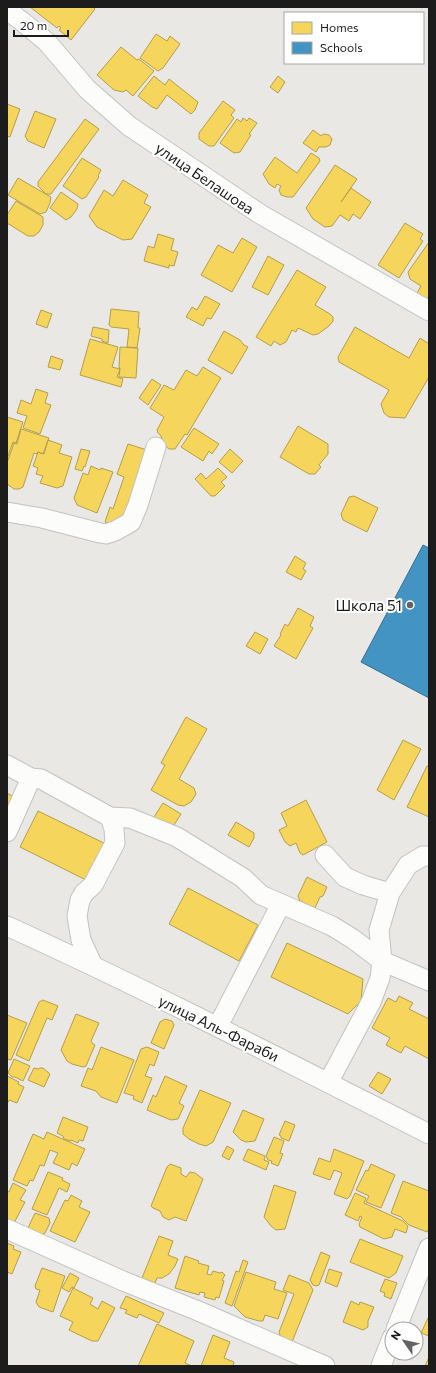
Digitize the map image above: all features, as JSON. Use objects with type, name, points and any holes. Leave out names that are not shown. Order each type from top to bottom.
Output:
[{"type":"street","name":"улица Белашова","points":[[7,10],[24,22],[47,42],[87,88],[129,126],[260,214],[429,311]]},
{"type":"street","points":[[7,512],[42,518],[100,533],[106,534],[115,531],[131,522],[138,505],[156,447]]},
{"type":"street","points":[[7,765],[31,778],[41,779],[110,816],[130,818],[177,837],[243,878],[261,895],[332,926],[353,939],[382,961],[428,979]]},
{"type":"street","points":[[7,832],[31,778]]},
{"type":"street","points":[[93,966],[81,940],[77,916],[80,900],[84,893],[93,885],[115,843],[114,829],[110,816]]},
{"type":"street","points":[[325,855],[345,877],[363,885],[390,892]]},
{"type":"street","points":[[328,1083],[371,1002],[380,978],[382,961],[379,930],[390,892],[408,864],[423,856],[429,856]]},
{"type":"street","points":[[218,1026],[281,904]]},
{"type":"street","name":"улица Аль-Фараби","points":[[7,926],[218,1026],[429,1134]]},
{"type":"street","points":[[7,1229],[123,1281],[196,1310],[325,1366]]},
{"type":"street","points":[[399,1321],[429,1248]]},
{"type":"building: Homes","points":[[30,7],[93,7],[95,9],[71,40],[59,30],[61,28],[59,26],[57,28]]},
{"type":"building: Homes","points":[[156,34],[167,41],[170,36],[180,44],[163,68],[158,71],[140,58]]},
{"type":"building: Homes","points":[[121,47],[154,71],[133,96],[126,90],[123,92],[114,90],[97,75]]},
{"type":"building: Homes","points":[[154,76],[165,85],[169,79],[198,102],[195,110],[191,114],[167,95],[157,109],[138,96]]},
{"type":"building: Homes","points":[[278,76],[285,82],[278,93],[270,87]]},
{"type":"building: Homes","points":[[223,101],[235,110],[231,115],[234,118],[214,146],[209,146],[199,139],[199,133]]},
{"type":"building: Homes","points":[[7,104],[20,109],[10,137],[7,136]]},
{"type":"building: Homes","points":[[35,111],[56,119],[44,148],[28,141],[25,136]]},
{"type":"building: Homes","points":[[243,118],[247,121],[249,118],[257,123],[249,134],[251,135],[240,152],[234,153],[220,143],[237,119],[241,122]]},
{"type":"building: Homes","points":[[85,119],[99,129],[51,194],[46,194],[38,186],[38,182]]},
{"type":"building: Homes","points":[[313,130],[321,136],[323,134],[329,135],[332,139],[330,145],[326,147],[319,147],[316,152],[303,143]]},
{"type":"building: Homes","points":[[311,153],[319,158],[320,161],[293,197],[281,195],[279,190],[281,186],[277,184],[275,188],[269,184],[263,174],[275,157],[297,173]]},
{"type":"building: Homes","points":[[82,158],[101,170],[98,176],[99,177],[86,197],[82,199],[63,186]]},
{"type":"building: Homes","points":[[335,165],[357,179],[341,202],[351,188],[371,202],[360,219],[353,214],[349,221],[340,215],[332,226],[325,227],[313,219],[306,208]]},
{"type":"building: Homes","points":[[18,178],[51,197],[46,212],[40,214],[8,195]]},
{"type":"building: Homes","points":[[123,180],[148,195],[144,203],[151,207],[132,239],[123,240],[97,227],[89,216],[104,190],[113,196]]},
{"type":"building: Homes","points":[[61,192],[78,204],[77,209],[71,217],[66,220],[50,208]]},
{"type":"building: Homes","points":[[16,201],[43,217],[43,225],[39,232],[34,236],[28,236],[7,223],[7,215]]},
{"type":"building: Homes","points":[[405,223],[423,234],[420,239],[423,241],[399,278],[378,265]]},
{"type":"building: Homes","points":[[158,234],[174,239],[171,250],[178,252],[174,266],[169,265],[169,268],[144,261],[148,246],[154,248]]},
{"type":"building: Homes","points":[[242,238],[257,247],[232,292],[201,275],[218,245],[233,253]]},
{"type":"building: Homes","points":[[429,242],[429,301],[417,293],[421,286],[410,279],[408,272]]},
{"type":"building: Homes","points":[[268,256],[284,265],[268,295],[252,287]]},
{"type":"building: Homes","points":[[297,270],[326,287],[315,305],[330,314],[333,317],[333,321],[318,334],[313,335],[298,328],[296,332],[292,330],[286,342],[280,345],[274,341],[271,346],[256,337]]},
{"type":"building: Homes","points":[[205,296],[220,304],[211,319],[207,318],[203,326],[186,317],[192,307],[197,310]]},
{"type":"building: Homes","points":[[111,309],[139,312],[138,328],[140,328],[137,348],[127,347],[129,329],[111,327],[109,325]]},
{"type":"building: Homes","points":[[41,310],[52,314],[47,328],[36,324]]},
{"type":"building: Homes","points":[[93,327],[109,330],[108,343],[102,341],[102,339],[91,336]]},
{"type":"building: Homes","points":[[355,327],[409,358],[420,338],[429,344],[429,377],[405,418],[389,417],[384,413],[381,404],[389,390],[339,362],[338,357]]},
{"type":"building: Homes","points":[[224,331],[240,340],[248,347],[232,374],[208,360]]},
{"type":"building: Homes","points":[[90,339],[118,347],[112,367],[120,369],[117,377],[123,379],[121,387],[80,375]]},
{"type":"building: Homes","points":[[120,347],[138,348],[136,378],[119,377]]},
{"type":"building: Homes","points":[[51,356],[63,360],[60,370],[48,367]]},
{"type":"building: Homes","points":[[203,367],[221,378],[187,435],[185,434],[175,449],[169,449],[164,445],[157,430],[164,417],[150,408],[164,385],[174,390],[186,370],[197,376]]},
{"type":"building: Homes","points":[[152,379],[161,385],[148,405],[139,398]]},
{"type":"building: Homes","points":[[36,389],[48,393],[45,403],[51,405],[40,434],[23,428],[27,416],[17,413],[21,400],[31,404]]},
{"type":"building: Homes","points":[[7,417],[23,422],[16,443],[13,442],[7,459]]},
{"type":"building: Homes","points":[[298,426],[328,444],[328,454],[319,465],[321,467],[315,474],[309,474],[280,457]]},
{"type":"building: Homes","points":[[194,428],[219,444],[212,454],[209,451],[203,461],[181,447]]},
{"type":"building: Homes","points":[[21,429],[49,438],[43,454],[38,452],[37,454],[34,453],[23,487],[14,489],[7,484],[7,463],[14,443],[17,444]]},
{"type":"building: Homes","points":[[48,440],[62,445],[59,453],[72,457],[63,486],[57,488],[40,483],[43,476],[36,474],[38,468],[33,466],[38,452],[44,454]]},
{"type":"building: Homes","points":[[128,444],[147,450],[121,524],[116,526],[105,522],[110,507],[113,509],[124,477],[117,474]]},
{"type":"building: Homes","points":[[81,449],[90,451],[85,467],[84,466],[82,471],[75,469]]},
{"type":"building: Homes","points":[[230,449],[243,461],[232,473],[219,462]]},
{"type":"building: Homes","points":[[91,466],[100,470],[101,468],[113,472],[97,513],[77,505],[74,498],[83,473],[88,475]]},
{"type":"building: Homes","points":[[218,468],[227,477],[221,482],[225,486],[215,496],[211,496],[195,479],[201,473],[206,479]]},
{"type":"building: Homes","points":[[354,496],[378,508],[367,532],[343,520],[341,514],[349,497]]},
{"type":"building: Homes","points":[[295,556],[306,563],[303,569],[306,571],[301,580],[286,572]]},
{"type":"building: Homes","points":[[298,608],[314,617],[310,626],[313,628],[296,659],[274,646],[281,635],[280,634],[285,624],[288,626]]},
{"type":"building: Homes","points":[[255,632],[268,639],[260,654],[246,646]]},
{"type":"building: Homes","points":[[186,717],[207,729],[179,779],[194,788],[196,794],[191,802],[184,806],[178,805],[151,790],[165,765],[161,763]]},
{"type":"building: Homes","points":[[403,740],[421,749],[394,800],[377,790]]},
{"type":"building: Homes","points":[[427,766],[429,767],[429,817],[407,807]]},
{"type":"building: Homes","points":[[7,793],[14,797],[7,811]]},
{"type":"building: Homes","points":[[306,800],[327,842],[303,855],[300,853],[296,843],[290,846],[285,842],[279,830],[287,826],[281,813]]},
{"type":"building: Homes","points":[[163,803],[181,814],[174,825],[167,825],[154,817]]},
{"type":"building: Homes","points":[[38,811],[108,845],[90,882],[20,847]]},
{"type":"building: Homes","points":[[236,822],[254,833],[254,838],[249,847],[228,835]]},
{"type":"building: Homes","points":[[307,877],[327,887],[315,908],[300,901],[298,896]]},
{"type":"building: Homes","points":[[188,888],[258,925],[239,961],[169,924]]},
{"type":"building: Homes","points":[[287,943],[363,979],[361,1001],[348,1014],[271,977]]},
{"type":"building: Homes","points":[[399,996],[413,1003],[409,1009],[429,1019],[429,1059],[405,1046],[401,1053],[386,1045],[390,1038],[372,1028],[388,998],[396,1002]]},
{"type":"building: Homes","points":[[43,1000],[58,1006],[52,1020],[47,1018],[29,1061],[16,1055],[39,1002]]},
{"type":"building: Homes","points":[[76,1014],[99,1023],[91,1041],[95,1045],[86,1066],[83,1067],[67,1061],[61,1050]]},
{"type":"building: Homes","points":[[7,1015],[27,1023],[11,1060],[7,1059]]},
{"type":"building: Homes","points":[[165,1019],[172,1021],[174,1025],[164,1049],[151,1043],[160,1022]]},
{"type":"building: Homes","points":[[101,1047],[134,1060],[117,1103],[101,1097],[96,1091],[81,1086],[88,1068],[92,1070]]},
{"type":"building: Homes","points":[[147,1047],[159,1052],[154,1066],[150,1064],[145,1076],[152,1078],[142,1103],[133,1099],[134,1096],[124,1093],[141,1049]]},
{"type":"building: Homes","points":[[14,1059],[30,1066],[23,1081],[12,1077],[8,1073]]},
{"type":"building: Homes","points":[[34,1068],[43,1068],[50,1074],[44,1087],[28,1080]]},
{"type":"building: Homes","points":[[378,1072],[391,1079],[382,1094],[369,1086]]},
{"type":"building: Homes","points":[[7,1076],[19,1082],[18,1084],[24,1087],[17,1103],[9,1100],[7,1104]]},
{"type":"building: Homes","points":[[165,1076],[187,1086],[179,1103],[184,1106],[178,1119],[171,1120],[147,1110],[153,1095],[156,1097]]},
{"type":"building: Homes","points":[[200,1090],[231,1103],[213,1142],[206,1146],[189,1139],[183,1134],[183,1128]]},
{"type":"building: Homes","points":[[243,1110],[264,1119],[255,1141],[246,1142],[241,1140],[233,1132]]},
{"type":"building: Homes","points":[[63,1117],[88,1127],[83,1141],[79,1140],[78,1143],[64,1139],[63,1136],[57,1133]]},
{"type":"building: Homes","points":[[285,1121],[295,1125],[289,1141],[281,1138],[279,1135]]},
{"type":"building: Homes","points":[[47,1132],[85,1149],[77,1166],[72,1163],[69,1170],[53,1163],[58,1153],[50,1150],[44,1166],[40,1165],[33,1181],[30,1180],[27,1186],[13,1180],[33,1134],[44,1139]]},
{"type":"building: Homes","points":[[274,1137],[284,1141],[280,1153],[283,1154],[278,1166],[271,1163],[272,1161],[268,1160],[266,1156]]},
{"type":"building: Homes","points":[[227,1146],[234,1150],[229,1160],[222,1156]]},
{"type":"building: Homes","points":[[248,1149],[265,1156],[264,1160],[269,1162],[266,1170],[243,1160]]},
{"type":"building: Homes","points":[[334,1149],[364,1161],[350,1196],[347,1199],[334,1194],[342,1173],[334,1170],[330,1180],[313,1174],[319,1158],[330,1162]]},
{"type":"building: Homes","points":[[170,1164],[181,1168],[181,1174],[186,1177],[190,1172],[195,1173],[203,1179],[186,1221],[175,1217],[169,1220],[163,1217],[160,1211],[151,1206],[167,1167]]},
{"type":"building: Homes","points":[[371,1164],[395,1175],[381,1208],[366,1202],[369,1196],[356,1190],[366,1170],[368,1171]]},
{"type":"building: Homes","points":[[48,1172],[63,1178],[62,1180],[70,1184],[67,1192],[59,1188],[47,1215],[32,1209]]},
{"type":"building: Homes","points":[[403,1181],[429,1191],[429,1228],[427,1232],[409,1225],[401,1217],[391,1213]]},
{"type":"building: Homes","points":[[13,1183],[26,1190],[20,1200],[25,1202],[14,1223],[7,1219],[7,1191],[9,1192]]},
{"type":"building: Homes","points":[[274,1185],[296,1192],[285,1229],[276,1230],[264,1217]]},
{"type":"building: Homes","points":[[355,1193],[366,1198],[364,1203],[403,1221],[408,1226],[406,1233],[395,1229],[392,1237],[384,1239],[360,1227],[359,1224],[362,1217],[360,1216],[358,1221],[345,1215]]},
{"type":"building: Homes","points":[[71,1195],[82,1201],[79,1207],[90,1212],[75,1242],[50,1231],[65,1200],[68,1201]]},
{"type":"building: Homes","points":[[35,1213],[49,1218],[50,1223],[45,1233],[40,1236],[27,1230]]},
{"type":"building: Homes","points":[[159,1236],[173,1241],[168,1255],[178,1259],[169,1274],[162,1278],[157,1278],[155,1283],[142,1278]]},
{"type":"building: Homes","points":[[360,1239],[403,1256],[396,1273],[389,1278],[350,1262]]},
{"type":"building: Homes","points":[[7,1243],[14,1246],[13,1249],[21,1252],[12,1274],[7,1272]]},
{"type":"building: Homes","points":[[321,1252],[330,1256],[319,1285],[316,1286],[313,1285],[310,1280]]},
{"type":"building: Homes","points":[[185,1256],[199,1261],[198,1263],[209,1266],[207,1274],[211,1275],[213,1271],[220,1273],[222,1272],[225,1275],[222,1280],[224,1281],[219,1298],[216,1297],[215,1300],[204,1297],[205,1293],[200,1292],[199,1295],[175,1288]]},
{"type":"building: Homes","points":[[243,1260],[248,1262],[232,1306],[225,1303],[236,1271],[239,1272]]},
{"type":"building: Homes","points":[[42,1268],[65,1276],[53,1312],[39,1307],[36,1302],[40,1290],[36,1289],[35,1286]]},
{"type":"building: Homes","points":[[329,1269],[342,1273],[337,1287],[325,1282]]},
{"type":"building: Homes","points":[[246,1272],[276,1282],[274,1289],[287,1293],[278,1319],[265,1315],[263,1321],[245,1317],[234,1306]]},
{"type":"building: Homes","points":[[70,1273],[79,1278],[74,1288],[72,1287],[69,1292],[62,1288]]},
{"type":"building: Homes","points":[[289,1275],[309,1283],[313,1290],[292,1342],[281,1338],[279,1332],[294,1294],[283,1290]]},
{"type":"building: Homes","points":[[385,1279],[397,1283],[391,1299],[384,1296],[385,1293],[380,1291]]},
{"type":"building: Homes","points":[[73,1288],[93,1298],[90,1304],[98,1309],[102,1301],[115,1308],[98,1341],[92,1341],[69,1330],[73,1322],[60,1316]]},
{"type":"building: Homes","points":[[126,1296],[164,1313],[159,1323],[139,1314],[137,1318],[125,1313],[127,1310],[120,1308]]},
{"type":"building: Homes","points":[[351,1301],[359,1305],[360,1302],[374,1307],[368,1321],[368,1327],[363,1330],[343,1322]]},
{"type":"building: Homes","points":[[429,1318],[429,1336],[424,1334],[424,1327]]},
{"type":"building: Homes","points":[[157,1324],[194,1341],[185,1363],[192,1366],[138,1366]]},
{"type":"building: Homes","points":[[213,1335],[230,1342],[224,1358],[234,1362],[233,1366],[201,1366]]},
{"type":"building: Homes","points":[[429,1357],[429,1366],[425,1366]]},
{"type":"building: Schools","name":"Школа 51","points":[[423,545],[429,548],[429,698],[361,662]]},
{"type":"place","name":"Школа 51","points":[[410,605]]}]
